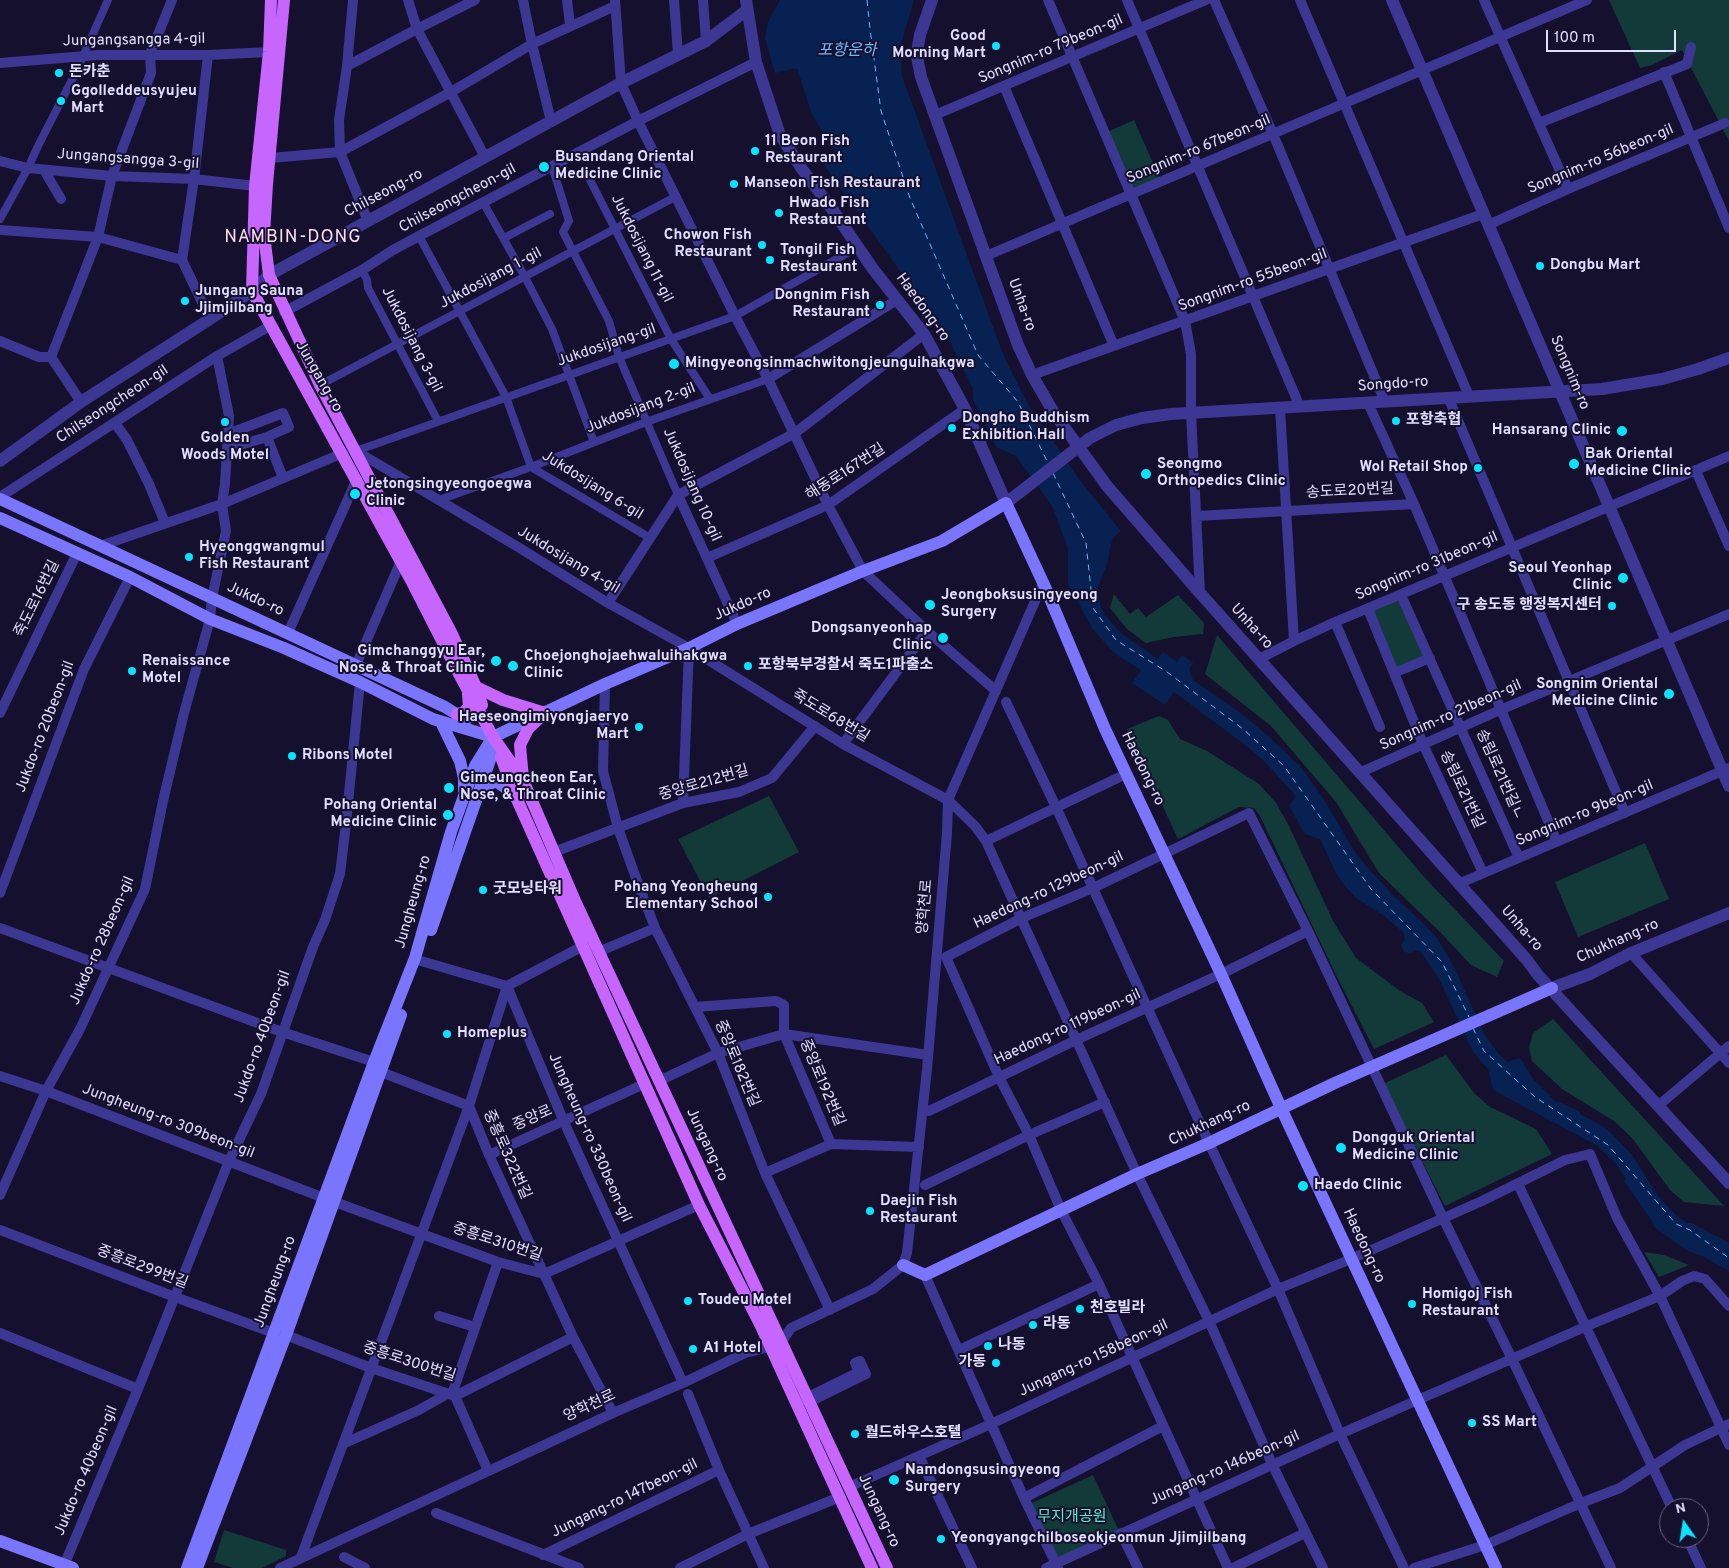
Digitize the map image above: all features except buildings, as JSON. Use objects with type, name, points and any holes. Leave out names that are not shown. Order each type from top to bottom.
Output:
[{"type":"main road","name":"Jungang-ro","points":[[271,0],[269,52],[255,186],[252,290],[270,326],[349,452],[452,632],[472,689],[515,795],[699,1205],[776,1345],[849,1487],[887,1568]]},
{"type":"main road","name":"Jungang-ro","points":[[284,0],[264,235],[269,275],[284,312],[320,385],[349,452],[357,479],[472,689]]},
{"type":"main road","name":"Jukdo-ro","points":[[0,498],[445,707],[493,738],[737,624],[942,540],[1006,503]]},
{"type":"main road","name":"Haedong-ro","points":[[1006,503],[1043,582],[1105,729],[1221,974],[1281,1108],[1496,1568]]},
{"type":"main road","points":[[0,518],[130,577],[210,619],[284,648],[360,682],[441,722],[493,738]]},
{"type":"main road","points":[[457,714],[463,713],[469,708],[472,689],[545,713],[528,729],[520,744],[523,780]]},
{"type":"main road","points":[[441,722],[460,761],[464,778],[464,798]]},
{"type":"main road","name":"Jungang-ro","points":[[493,738],[523,780],[598,952],[659,1081],[776,1345]]},
{"type":"main road","name":"Jungheung-ro","points":[[378,1067],[421,961],[481,788],[491,757],[493,738]]},
{"type":"main road","name":"Jungheung-ro","points":[[197,1568],[378,1067],[415,958],[451,832],[475,766],[493,738]]},
{"type":"main road","points":[[481,788],[496,781],[515,795]]},
{"type":"main road","name":"Chukhang-ro","points":[[925,1275],[1392,1057],[1552,988]]},
{"type":"main road","points":[[905,1259],[925,1275]]},
{"type":"main road","name":"Jungheung-ro","points":[[187,1568],[280,1334]]},
{"type":"main road","name":"Jungang-ro","points":[[804,1401],[840,1497],[872,1568]]},
{"type":"main road","points":[[0,1541],[67,1567]]},
{"type":"street","points":[[0,219],[77,70],[108,0]]},
{"type":"street","points":[[51,356],[98,237],[112,176],[151,73],[150,54],[172,0]]},
{"type":"street","points":[[353,0],[347,66],[339,120],[340,152],[368,221]]},
{"type":"street","points":[[408,0],[417,29],[485,157]]},
{"type":"street","points":[[347,66],[475,0]]},
{"type":"street","points":[[523,0],[551,121]]},
{"type":"street","points":[[566,0],[570,25]]},
{"type":"street","points":[[674,0],[678,54]]},
{"type":"street","points":[[703,0],[706,41]]},
{"type":"street","name":"Unha-ro","points":[[932,0],[920,35],[918,57],[921,78],[1011,327],[1032,375],[1054,413],[1077,447],[1108,486],[1200,594],[1358,773],[1729,1183]]},
{"type":"street","points":[[1048,0],[1130,196],[1185,321],[1191,354],[1191,413],[1200,594]]},
{"type":"street","points":[[1127,0],[1300,406]]},
{"type":"street","name":"Songnim-ro 79beon-gil","points":[[935,115],[1206,0]]},
{"type":"street","points":[[1214,0],[1273,134],[1385,402]]},
{"type":"street","points":[[1300,0],[1469,396]]},
{"type":"street","name":"Songnim-ro","points":[[1392,0],[1666,641],[1726,769],[1729,786]]},
{"type":"street","points":[[1484,0],[1568,189]]},
{"type":"street","points":[[1556,0],[1560,11]]},
{"type":"street","name":"Songnim-ro 67beon-gil","points":[[986,256],[1587,0]]},
{"type":"street","points":[[270,158],[340,152],[452,92],[532,44],[615,3],[621,83],[675,197],[795,433],[828,505],[863,571],[926,631],[996,690]]},
{"type":"street","name":"Chilseong-ro","points":[[0,460],[81,402],[210,320],[252,290],[269,275],[621,83],[706,41],[746,5]]},
{"type":"street","name":"Haedong-ro","points":[[746,5],[756,62],[780,135],[858,247],[924,334],[965,409],[1006,503]]},
{"type":"street","points":[[1539,123],[1687,64],[1692,47]]},
{"type":"street","name":"Jungangsangga 4-gil","points":[[0,63],[83,55],[269,52]]},
{"type":"street","points":[[208,54],[194,179],[182,260],[210,320]]},
{"type":"street","name":"Chilseongcheon-gil","points":[[284,312],[362,270],[419,236],[638,121],[756,62]]},
{"type":"street","points":[[1664,72],[1729,228]]},
{"type":"street","points":[[1004,86],[1114,346]]},
{"type":"street","name":"Songnim-ro 56beon-gil","points":[[1486,220],[1568,189],[1725,123]]},
{"type":"street","name":"Jungangsangga 3-gil","points":[[0,161],[44,170],[112,176],[194,179],[255,186]]},
{"type":"street","name":"Jukdosijang 10-gil","points":[[552,166],[569,220],[563,232],[609,321],[619,357],[646,422],[737,624]]},
{"type":"street","points":[[44,170],[61,199]]},
{"type":"street","name":"Jukdosijang 11-gil","points":[[586,172],[671,339],[710,399]]},
{"type":"street","name":"Jukdosijang 1-gil","points":[[320,385],[675,197]]},
{"type":"street","points":[[484,202],[552,329],[594,442]]},
{"type":"street","points":[[504,238],[550,214]]},
{"type":"street","name":"Songnim-ro 55beon-gil","points":[[1032,375],[1403,243],[1486,220]]},
{"type":"street","points":[[0,230],[98,237],[182,260]]},
{"type":"street","name":"Jukdosijang 6-gil","points":[[419,236],[506,397],[531,467],[650,538]]},
{"type":"street","name":"Jukdosijang-gil","points":[[349,452],[735,316],[858,247]]},
{"type":"street","name":"Jukdosijang 3-gil","points":[[362,270],[368,280],[368,288],[438,421]]},
{"type":"street","name":"Jukdosijang 2-gil","points":[[439,500],[531,467],[646,422],[768,379],[897,300]]},
{"type":"street","name":"Chilseongcheon-gil","points":[[0,498],[217,356],[270,326]]},
{"type":"street","points":[[608,603],[678,495],[795,433],[924,334]]},
{"type":"street","points":[[0,341],[39,357],[51,356]]},
{"type":"street","points":[[51,356],[81,402]]},
{"type":"street","name":"Jukdo-ro 28beon-gil","points":[[0,1195],[46,1092],[80,1029],[145,889],[184,713],[210,619],[212,598],[226,532],[222,504],[230,416],[217,356]]},
{"type":"street","name":"Songdo-ro","points":[[1006,503],[1077,447],[1103,431],[1129,421],[1156,415],[1602,389],[1643,383],[1698,370],[1728,360]]},
{"type":"street","points":[[1448,397],[1625,813]]},
{"type":"street","name":"송도로20번길","points":[[1368,403],[1414,504],[1444,577]]},
{"type":"street","points":[[1280,408],[1294,641]]},
{"type":"street","name":"해동로167번길","points":[[707,558],[828,505],[965,409]]},
{"type":"street","points":[[227,449],[267,437],[290,427],[283,413],[228,434]]},
{"type":"street","points":[[115,422],[127,440],[149,484],[165,523]]},
{"type":"street","points":[[267,437],[283,478]]},
{"type":"street","points":[[100,546],[222,504],[349,452]]},
{"type":"street","name":"Jukdosijang 4-gil","points":[[349,452],[439,500],[608,603],[689,648]]},
{"type":"street","name":"Songnim-ro 31beon-gil","points":[[1259,659],[1335,622],[1729,456]]},
{"type":"street","points":[[1696,471],[1726,530],[1729,546]]},
{"type":"street","points":[[288,633],[357,479]]},
{"type":"street","name":"송도로20번길","points":[[1197,516],[1414,504]]},
{"type":"street","name":"죽도로16번길","points":[[0,713],[77,553]]},
{"type":"street","points":[[356,665],[401,561]]},
{"type":"street","name":"Jukdo-ro 20beon-gil","points":[[0,893],[83,670],[130,577]]},
{"type":"street","points":[[1444,577],[1556,842]]},
{"type":"street","name":"양학천로","points":[[905,1259],[920,1147],[948,800],[1043,582]]},
{"type":"street","name":"송림로21번길ㄴ","points":[[1401,595],[1519,858]]},
{"type":"street","name":"송림로21번길","points":[[1368,609],[1423,744],[1483,873]]},
{"type":"street","name":"Songnim-ro 21beon-gil","points":[[1358,773],[1500,710],[1729,614]]},
{"type":"street","points":[[1335,622],[1380,727]]},
{"type":"street","points":[[843,744],[926,631]]},
{"type":"street","points":[[683,803],[689,648]]},
{"type":"street","name":"죽도로68번길","points":[[689,648],[843,744],[948,800],[956,810],[975,826],[986,841],[1138,1174],[1209,1322],[1272,1464],[1323,1568]]},
{"type":"street","points":[[1394,673],[1430,658]]},
{"type":"street","name":"Jukdo-ro 40beon-gil","points":[[67,1567],[229,1161],[261,1094],[313,947],[325,920],[340,874],[360,682]]},
{"type":"street","name":"중앙로182번길","points":[[606,684],[603,771],[618,828],[655,928],[718,1054],[765,1173],[830,1310]]},
{"type":"street","points":[[1006,702],[1056,806],[1209,1143],[1278,1289],[1340,1434],[1404,1568]]},
{"type":"street","name":"중앙로212번길","points":[[554,852],[683,803],[739,792],[772,778],[815,726]]},
{"type":"street","name":"Songnim-ro 9beon-gil","points":[[1458,884],[1726,769]]},
{"type":"street","points":[[986,841],[1126,774]]},
{"type":"street","name":"Haedong-ro 129beon-gil","points":[[999,1077],[946,958],[1022,918],[1093,888],[1249,813],[1308,931]]},
{"type":"street","name":"Chukhang-ro","points":[[1552,988],[1590,974],[1631,953],[1729,913]]},
{"type":"street","name":"중흥로322번길","points":[[0,928],[378,1067],[469,1106],[489,1155],[544,1274]]},
{"type":"street","points":[[598,952],[655,928]]},
{"type":"street","points":[[1308,931],[1611,1568]]},
{"type":"street","name":"Haedong-ro 119beon-gil","points":[[929,1111],[1076,1040],[1221,974],[1308,931]]},
{"type":"street","points":[[421,961],[507,986],[583,946]]},
{"type":"street","points":[[1631,953],[1725,1050],[1729,1062]]},
{"type":"street","points":[[301,1557],[469,1106],[507,986]]},
{"type":"street","name":"Jungheung-ro 330beon-gil","points":[[507,986],[564,1122],[684,1382]]},
{"type":"street","name":"중앙로192번길","points":[[695,1008],[776,1000],[784,1006],[784,1034],[831,1144]]},
{"type":"street","points":[[659,1081],[718,1054],[784,1034],[928,1055]]},
{"type":"street","points":[[1659,1105],[1725,1050]]},
{"type":"street","name":"Jungheung-ro 309beon-gil","points":[[0,1076],[329,1200]]},
{"type":"street","points":[[999,1077],[1028,1135],[1061,1210],[1099,1284],[1228,1568]]},
{"type":"street","name":"중앙로","points":[[489,1155],[644,1084]]},
{"type":"street","points":[[925,1185],[1028,1135],[1105,1102]]},
{"type":"street","points":[[765,1173],[831,1144],[920,1147]]},
{"type":"street","name":"Jungang-ro 158beon-gil","points":[[849,1487],[992,1424],[1278,1289],[1351,1259],[1518,1184],[1565,1160],[1590,1154],[1618,1218],[1660,1296]]},
{"type":"street","points":[[1518,1184],[1667,1498]]},
{"type":"street","name":"중흥로310번길","points":[[329,1200],[498,1262],[544,1274],[573,1337],[613,1413]]},
{"type":"street","points":[[544,1274],[699,1205]]},
{"type":"street","name":"중흥로299번길","points":[[0,1230],[176,1297],[280,1334]]},
{"type":"street","points":[[776,1345],[791,1328],[873,1290],[905,1259]]},
{"type":"street","points":[[488,1471],[452,1394],[498,1262]]},
{"type":"street","points":[[925,1275],[1024,1498],[1057,1566]]},
{"type":"street","name":"Jungang-ro 146beon-gil","points":[[1046,1568],[1057,1566],[1121,1533],[1272,1464],[1660,1296],[1682,1281],[1694,1276],[1705,1279],[1729,1306]]},
{"type":"street","points":[[959,1350],[1099,1284]]},
{"type":"street","points":[[1660,1296],[1725,1426],[1729,1445]]},
{"type":"street","points":[[439,1316],[475,1328]]},
{"type":"street","points":[[0,1334],[138,1389]]},
{"type":"street","name":"중흥로300번길","points":[[280,1334],[371,1368],[452,1394],[573,1337]]},
{"type":"street","name":"양학천로","points":[[280,1568],[745,1353],[776,1345]]},
{"type":"street","points":[[860,1360],[866,1374],[804,1401],[859,1372],[855,1363],[860,1360]]},
{"type":"street","points":[[345,1443],[452,1394]]},
{"type":"street","points":[[688,1394],[719,1470],[764,1568]]},
{"type":"street","points":[[1024,1498],[1163,1426]]},
{"type":"street","points":[[1414,1568],[1485,1545],[1620,1488],[1653,1468],[1685,1445],[1725,1426]]},
{"type":"street","points":[[919,1456],[972,1568]]},
{"type":"street","name":"Jungang-ro 147beon-gil","points":[[543,1554],[719,1470]]},
{"type":"street","points":[[680,1568],[748,1534],[840,1497]]},
{"type":"street","name":"Jungang-ro 147beon-gil","points":[[436,1513],[579,1568]]},
{"type":"street","points":[[1121,1533],[1138,1568]]},
{"type":"street","points":[[1233,1568],[1305,1533]]},
{"type":"street","points":[[1691,1548],[1701,1568]]},
{"type":"street","points":[[344,1557],[364,1568]]},
{"type":"green space","points":[[1609,0],[1729,0],[1729,141],[1682,50],[1652,65],[1640,68]]},
{"type":"green space","points":[[1134,120],[1160,179],[1131,191],[1107,132]]},
{"type":"green space","points":[[1114,594],[1130,614],[1138,608],[1146,617],[1178,595],[1204,623],[1203,634],[1173,637],[1146,643],[1127,629],[1110,608]]},
{"type":"green space","points":[[1400,598],[1426,657],[1397,669],[1372,611]]},
{"type":"green space","points":[[1217,635],[1425,878],[1504,961],[1497,977],[1471,965],[1379,873],[1336,802],[1271,726],[1205,674]]},
{"type":"green space","points":[[1159,716],[1168,720],[1180,739],[1207,751],[1259,784],[1276,803],[1289,826],[1333,921],[1356,958],[1400,991],[1422,1003],[1434,1022],[1374,1049],[1338,979],[1260,816],[1254,808],[1239,807],[1178,839],[1127,729]]},
{"type":"green space","points":[[769,796],[799,852],[709,898],[678,839]]},
{"type":"green space","points":[[1645,843],[1669,899],[1578,937],[1555,882]]},
{"type":"green space","points":[[1553,1019],[1724,1206],[1684,1202],[1670,1190],[1633,1139],[1614,1121],[1562,1089],[1532,1061],[1529,1048],[1533,1033]]},
{"type":"green space","points":[[1446,1055],[1474,1093],[1490,1107],[1536,1129],[1552,1154],[1445,1206],[1383,1084]]},
{"type":"green space","points":[[1644,1252],[1664,1255],[1689,1265],[1659,1277]]},
{"type":"green space","name":"무지개공원","points":[[1093,1475],[1119,1531],[1054,1561],[1025,1506]]},
{"type":"green space","points":[[224,1530],[286,1550],[286,1556],[262,1568],[233,1568],[214,1562]]},
{"type":"water","name":"포항운하","points":[[780,0],[914,0],[900,47],[902,76],[997,338],[1007,363],[1028,404],[1078,478],[1121,531],[1113,538],[1108,561],[1097,590],[1101,608],[1108,619],[1122,634],[1158,659],[1163,652],[1177,662],[1182,655],[1193,663],[1189,670],[1193,680],[1246,717],[1300,766],[1323,798],[1353,849],[1367,867],[1437,938],[1454,967],[1485,1035],[1498,1053],[1507,1062],[1520,1058],[1534,1080],[1556,1102],[1558,1101],[1580,1112],[1580,1114],[1604,1127],[1613,1135],[1633,1156],[1657,1195],[1676,1215],[1687,1223],[1692,1223],[1729,1243],[1729,1271],[1702,1256],[1688,1251],[1654,1227],[1653,1222],[1624,1181],[1626,1179],[1617,1165],[1596,1145],[1493,1090],[1488,1069],[1473,1052],[1439,979],[1421,952],[1415,950],[1411,953],[1404,952],[1401,945],[1405,939],[1403,932],[1384,916],[1356,898],[1345,886],[1337,875],[1320,839],[1305,834],[1289,806],[1296,796],[1265,762],[1174,692],[1165,705],[1132,683],[1141,670],[1118,656],[1092,628],[1068,584],[1068,548],[1052,506],[1016,456],[996,447],[973,400],[973,389],[951,344],[824,165],[837,155],[812,115],[797,68],[775,73],[765,38],[768,22]]},
{"type":"ferry route","points":[[867,0],[881,111],[910,198],[978,355],[1018,402],[1048,463]]},
{"type":"ferry route","points":[[1053,473],[1086,543],[1093,608],[1116,640],[1167,672],[1243,729],[1284,766],[1371,889],[1442,962],[1469,1017]]},
{"type":"ferry route","points":[[1473,1028],[1484,1051],[1535,1097],[1608,1145],[1676,1224],[1690,1230],[1729,1258]]},
{"type":"place","name":"Good Morning Mart","points":[[996,46]]},
{"type":"place","name":"돈카춘","points":[[59,73]]},
{"type":"place","name":"Ggolleddeusyujeu Mart","points":[[61,101]]},
{"type":"place","name":"11 Beon Fish Restaurant","points":[[755,151]]},
{"type":"place","name":"Busandang Oriental Medicine Clinic","points":[[544,167]]},
{"type":"place","name":"Manseon Fish Restaurant","points":[[734,184]]},
{"type":"place","name":"Hwado Fish Restaurant","points":[[779,213]]},
{"type":"place","name":"Chowon Fish Restaurant","points":[[762,245]]},
{"type":"place","name":"Tongil Fish Restaurant","points":[[770,260]]},
{"type":"place","name":"Dongbu Mart","points":[[1540,266]]},
{"type":"place","name":"Jungang Sauna Jjimjilbang","points":[[185,301]]},
{"type":"place","name":"Dongnim Fish Restaurant","points":[[880,305]]},
{"type":"place","name":"Mingyeongsinmachwitongjeunguihakgwa","points":[[674,364]]},
{"type":"place","name":"포항축협","points":[[1396,421]]},
{"type":"place","name":"Golden Woods Motel","points":[[225,422]]},
{"type":"place","name":"Dongho Buddhism Exhibition Hall","points":[[952,428]]},
{"type":"place","name":"Hansarang Clinic","points":[[1622,431]]},
{"type":"place","name":"Bak Oriental Medicine Clinic","points":[[1574,464]]},
{"type":"place","name":"Wol Retail Shop","points":[[1478,468]]},
{"type":"place","name":"Seongmo Orthopedics Clinic","points":[[1146,474]]},
{"type":"place","name":"Jetongsingyeongoegwa Clinic","points":[[355,494]]},
{"type":"place","name":"Hyeonggwangmul Fish Restaurant","points":[[189,557]]},
{"type":"place","name":"Seoul Yeonhap Clinic","points":[[1623,578]]},
{"type":"place","name":"Jeongboksusingyeong Surgery","points":[[930,605]]},
{"type":"place","name":"구 송도동 행정복지센터","points":[[1612,606]]},
{"type":"place","name":"Dongsanyeonhap Clinic","points":[[943,638]]},
{"type":"place","name":"Gimchanggyu Ear, Nose, & Throat Clinic","points":[[496,661]]},
{"type":"place","name":"Choejonghojaehwaluihakgwa Clinic","points":[[513,666]]},
{"type":"place","name":"포항북부경찰서 죽도1파출소","points":[[748,666]]},
{"type":"place","name":"Renaissance Motel","points":[[132,671]]},
{"type":"place","name":"Songnim Oriental Medicine Clinic","points":[[1669,694]]},
{"type":"place","name":"Haeseongimiyongjaeryo Mart","points":[[639,727]]},
{"type":"place","name":"Ribons Motel","points":[[292,756]]},
{"type":"place","name":"Gimeungcheon Ear, Nose, & Throat Clinic","points":[[449,788]]},
{"type":"place","name":"Pohang Oriental Medicine Clinic","points":[[448,815]]},
{"type":"place","name":"굿모닝타워","points":[[483,890]]},
{"type":"place","name":"Pohang Yeongheung Elementary School","points":[[768,897]]},
{"type":"place","name":"Homeplus","points":[[447,1034]]},
{"type":"place","name":"Dongguk Oriental Medicine Clinic","points":[[1341,1148]]},
{"type":"place","name":"Haedo Clinic","points":[[1303,1186]]},
{"type":"place","name":"Daejin Fish Restaurant","points":[[870,1211]]},
{"type":"place","name":"Toudeu Motel","points":[[688,1301]]},
{"type":"place","name":"Homigoj Fish Restaurant","points":[[1412,1304]]},
{"type":"place","name":"천호빌라","points":[[1080,1309]]},
{"type":"place","name":"라동","points":[[1033,1325]]},
{"type":"place","name":"나동","points":[[988,1346]]},
{"type":"place","name":"A1 Hotel","points":[[693,1349]]},
{"type":"place","name":"가동","points":[[996,1363]]},
{"type":"place","name":"SS Mart","points":[[1472,1423]]},
{"type":"place","name":"월드하우스호텔","points":[[855,1434]]},
{"type":"place","name":"Namdongsusingyeong Surgery","points":[[894,1480]]},
{"type":"place","name":"Yeongyangchilboseokjeonmun Jjimjilbang","points":[[941,1539]]},
{"type":"district","name":"NAMBIN-DONG","points":[[293,238]]}]
